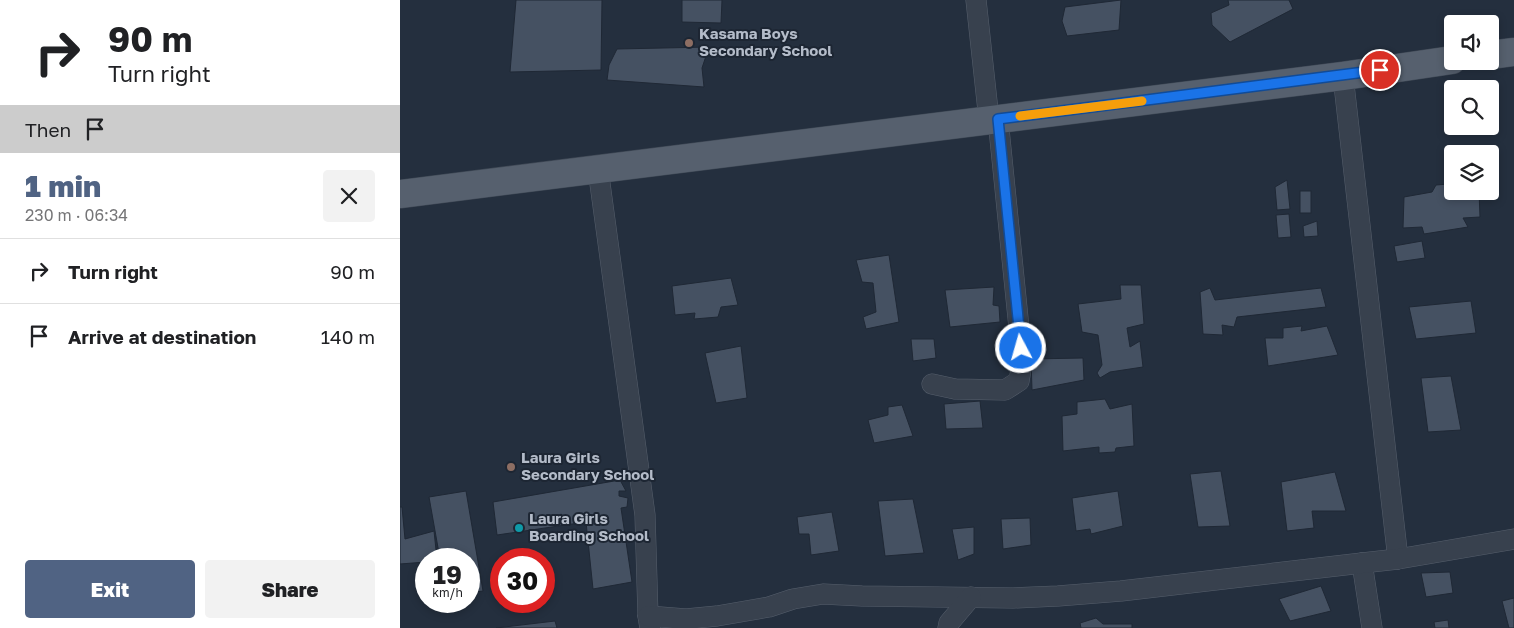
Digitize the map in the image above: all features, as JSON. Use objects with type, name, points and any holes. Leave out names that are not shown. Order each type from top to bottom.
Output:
[{"type":"main road","points":[[1499,54],[1514,52]]},
{"type":"main road","points":[[400,194],[1343,76],[1444,61]]},
{"type":"street","points":[[932,384],[955,389],[1005,390],[1019,380],[1022,363],[993,120],[976,0]]},
{"type":"street","points":[[1343,76],[1398,559]]},
{"type":"street","points":[[598,169],[645,514],[649,622],[717,616],[769,607],[793,599],[823,594],[1013,598],[1121,590],[1398,559],[1514,539]]},
{"type":"street","points":[[1362,563],[1372,628]]},
{"type":"street","points":[[948,628],[949,623],[971,597]]},
{"type":"building","points":[[516,0],[602,0],[601,70],[510,72]]},
{"type":"building","points":[[682,0],[722,0],[721,23],[682,22]]},
{"type":"building","points":[[1121,0],[1119,30],[1067,36],[1062,21],[1065,7]]},
{"type":"building","points":[[1228,0],[1289,0],[1293,9],[1230,42],[1212,25],[1211,13],[1229,5]]},
{"type":"building","points":[[709,47],[702,68],[704,87],[607,80],[609,65],[617,49]]},
{"type":"building","points":[[1287,180],[1290,209],[1277,210],[1275,187]]},
{"type":"building","points":[[1444,184],[1444,200],[1479,200],[1480,217],[1463,218],[1468,227],[1424,234],[1422,227],[1403,228],[1404,197],[1432,192],[1436,185]]},
{"type":"building","points":[[1300,191],[1311,191],[1311,213],[1300,213]]},
{"type":"building","points":[[1289,214],[1291,237],[1278,238],[1276,215]]},
{"type":"building","points":[[1317,221],[1318,236],[1304,237],[1303,226]]},
{"type":"building","points":[[1422,241],[1425,258],[1397,262],[1394,246]]},
{"type":"building","points":[[889,255],[899,322],[866,329],[863,317],[876,312],[873,283],[862,282],[856,260]]},
{"type":"building","points":[[731,278],[738,305],[721,307],[718,317],[694,319],[695,313],[675,315],[672,286]]},
{"type":"building","points":[[1120,285],[1141,285],[1144,324],[1127,328],[1130,347],[1140,341],[1143,367],[1110,372],[1100,378],[1097,373],[1102,365],[1098,335],[1082,332],[1078,304],[1121,299]]},
{"type":"building","points":[[994,287],[993,305],[999,306],[1000,322],[950,327],[945,290]]},
{"type":"building","points":[[1210,288],[1215,300],[1321,288],[1326,307],[1237,317],[1234,327],[1222,325],[1223,335],[1203,334],[1200,292]]},
{"type":"building","points":[[1471,301],[1476,333],[1416,339],[1409,307]]},
{"type":"building","points":[[1302,326],[1301,331],[1327,326],[1338,355],[1268,366],[1265,338],[1283,338],[1283,328]]},
{"type":"building","points":[[911,339],[934,339],[936,358],[913,361]]},
{"type":"building","points":[[741,346],[747,398],[716,403],[705,353]]},
{"type":"building","points":[[1083,358],[1084,380],[1032,390],[1031,359]]},
{"type":"building","points":[[1451,376],[1461,430],[1428,432],[1421,378]]},
{"type":"building","points":[[1105,399],[1110,409],[1132,404],[1134,446],[1116,448],[1115,452],[1099,453],[1099,447],[1063,451],[1062,416],[1077,414],[1077,402]]},
{"type":"building","points":[[980,401],[983,428],[946,429],[944,404]]},
{"type":"building","points":[[902,405],[913,436],[874,443],[868,420],[888,415],[888,407]]},
{"type":"building","points":[[1221,471],[1230,526],[1198,527],[1190,474]]},
{"type":"building","points":[[1335,472],[1346,511],[1312,511],[1314,528],[1287,531],[1281,482]]},
{"type":"building","name":"Laura Girls Boarding School","points":[[620,480],[626,491],[619,491],[619,496],[628,498],[627,507],[621,508],[632,582],[593,589],[586,522],[497,535],[493,502]]},
{"type":"building","points":[[466,491],[476,548],[438,548],[429,497]]},
{"type":"building","points":[[1118,491],[1123,526],[1091,534],[1090,529],[1076,531],[1072,498]]},
{"type":"building","points":[[913,499],[924,553],[885,556],[878,501]]},
{"type":"building","points":[[400,507],[402,507],[405,539],[434,531],[436,548],[415,548],[415,563],[400,564]]},
{"type":"building","points":[[832,512],[839,551],[811,555],[809,534],[799,534],[797,517]]},
{"type":"building","points":[[1030,518],[1031,545],[1003,549],[1001,519]]},
{"type":"building","points":[[974,527],[974,554],[958,560],[952,529]]},
{"type":"building","points":[[1450,572],[1453,593],[1426,597],[1421,573]]},
{"type":"building","points":[[480,573],[483,591],[480,591]]},
{"type":"building","points":[[1321,586],[1331,611],[1290,621],[1279,599]]},
{"type":"building","points":[[1514,598],[1514,628],[1509,628],[1502,601]]},
{"type":"building","points":[[1096,618],[1103,624],[1132,624],[1132,628],[1081,628],[1080,623]]},
{"type":"building","points":[[1448,620],[1449,628],[1435,628],[1434,622]]},
{"type":"building","points":[[555,621],[557,628],[496,628]]},
{"type":"slow traffic","points":[[1020,116],[1142,101]]},
{"type":"place","name":"Kasama Boys Secondary School","points":[[689,43]]},
{"type":"place","name":"Laura Girls Secondary School","points":[[511,467]]},
{"type":"place","name":"Laura Girls Boarding School","points":[[519,528]]},
{"type":"route","points":[[1021,348],[998,119],[1380,70]]}]
